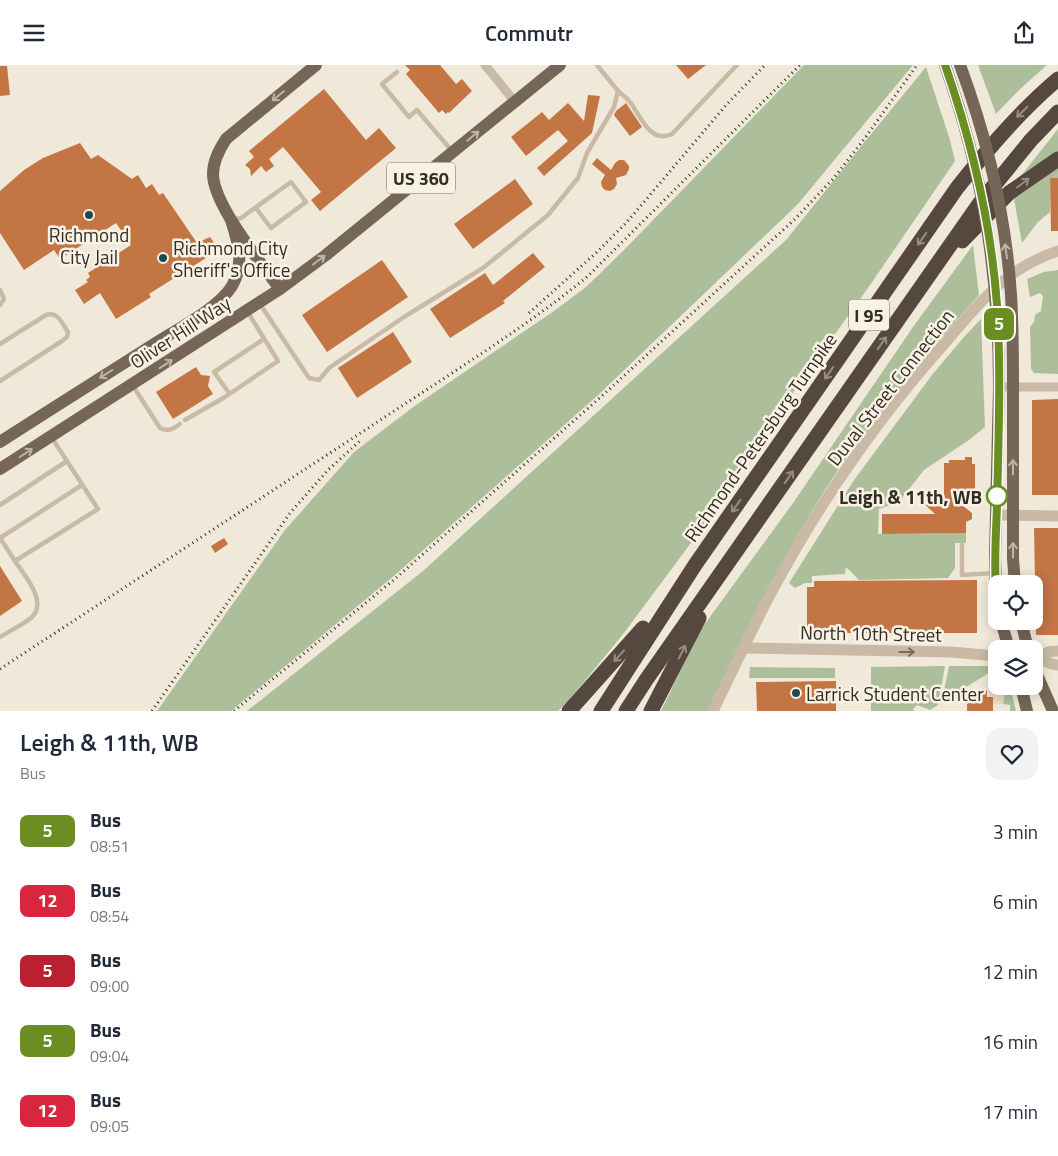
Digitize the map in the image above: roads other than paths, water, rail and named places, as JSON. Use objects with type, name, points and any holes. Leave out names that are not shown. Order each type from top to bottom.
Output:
[{"type":"highway","name":"Richmond-Petersburg Turnpike","points":[[601,711],[695,565],[957,188],[996,140],[1022,112],[1058,79]]},
{"type":"highway","name":"I 95","points":[[626,711],[996,181],[1030,140],[1058,112]]},
{"type":"highway","points":[[917,294],[960,243],[992,210],[1027,179],[1058,159]]},
{"type":"highway","points":[[568,711],[627,647],[695,565]]},
{"type":"highway","points":[[651,711],[721,574]]},
{"type":"main road","points":[[280,289],[222,205],[214,184],[213,164],[218,151],[226,139],[316,65]]},
{"type":"main road","name":"Oliver Hill Way","points":[[0,469],[280,289],[326,255],[560,65]]},
{"type":"main road","points":[[945,65],[966,130],[982,193],[996,293],[999,329],[999,387],[995,573]]},
{"type":"main road","points":[[960,65],[985,146],[1000,212],[1011,296],[1015,575]]},
{"type":"main road","name":"Oliver Hill Way","points":[[0,442],[192,320],[220,300],[235,280],[240,263],[240,248],[232,220]]},
{"type":"main road","points":[[1043,682],[1053,711]]},
{"type":"main road","points":[[1024,695],[1028,711]]},
{"type":"street","points":[[485,65],[515,102]]},
{"type":"street","name":"Duval Street Connection","points":[[713,711],[770,595],[839,479],[873,431],[925,365],[979,303],[1002,281],[1028,263],[1058,251]]},
{"type":"street","points":[[999,387],[1058,387]]},
{"type":"street","points":[[996,515],[1058,516]]},
{"type":"street","name":"North 10th Street","points":[[744,648],[951,652],[988,655]]},
{"type":"street","points":[[1043,656],[1048,652],[1058,651]]},
{"type":"street","points":[[1043,663],[1058,665]]},
{"type":"lane","points":[[597,65],[618,91],[628,99],[648,128],[655,135],[664,137],[672,134],[736,65]]},
{"type":"lane","points":[[396,72],[382,84],[409,117],[417,110],[452,152]]},
{"type":"lane","points":[[259,303],[310,378],[319,380],[329,368],[404,317],[483,268],[548,215],[578,178],[588,153],[614,107],[618,91]]},
{"type":"lane","points":[[232,220],[241,218],[291,182],[306,202],[271,228],[256,208]]},
{"type":"lane","points":[[0,290],[4,299],[0,305]]},
{"type":"lane","points":[[185,420],[278,361],[247,311]]},
{"type":"lane","points":[[0,345],[51,313],[57,315],[68,332],[62,341],[0,381]]},
{"type":"lane","points":[[229,393],[214,372],[264,339]]},
{"type":"lane","points":[[132,385],[160,428],[172,429],[180,424]]},
{"type":"lane","points":[[15,561],[98,509],[51,437]]},
{"type":"lane","points":[[0,505],[67,461]]},
{"type":"lane","points":[[0,637],[31,617],[36,607],[36,595],[0,538],[82,485]]},
{"type":"lane","points":[[962,544],[962,575],[995,573]]},
{"type":"railway","points":[[529,313],[596,253],[627,222],[727,104],[765,65]]},
{"type":"railway","points":[[0,669],[462,367],[553,303],[588,276],[800,65]]},
{"type":"railway","points":[[234,711],[396,578],[603,395],[795,219],[833,179],[917,65]]},
{"type":"railway","points":[[152,711],[290,513],[328,470],[361,440]]},
{"type":"place","name":"Richmond City Jail","points":[[89,215]]},
{"type":"place","name":"Richmond City Sheriff's Office","points":[[163,258]]},
{"type":"place","name":"Leigh & 11th, WB","points":[[997,496]]},
{"type":"place","name":"Larrick Student Center","points":[[796,693]]}]
